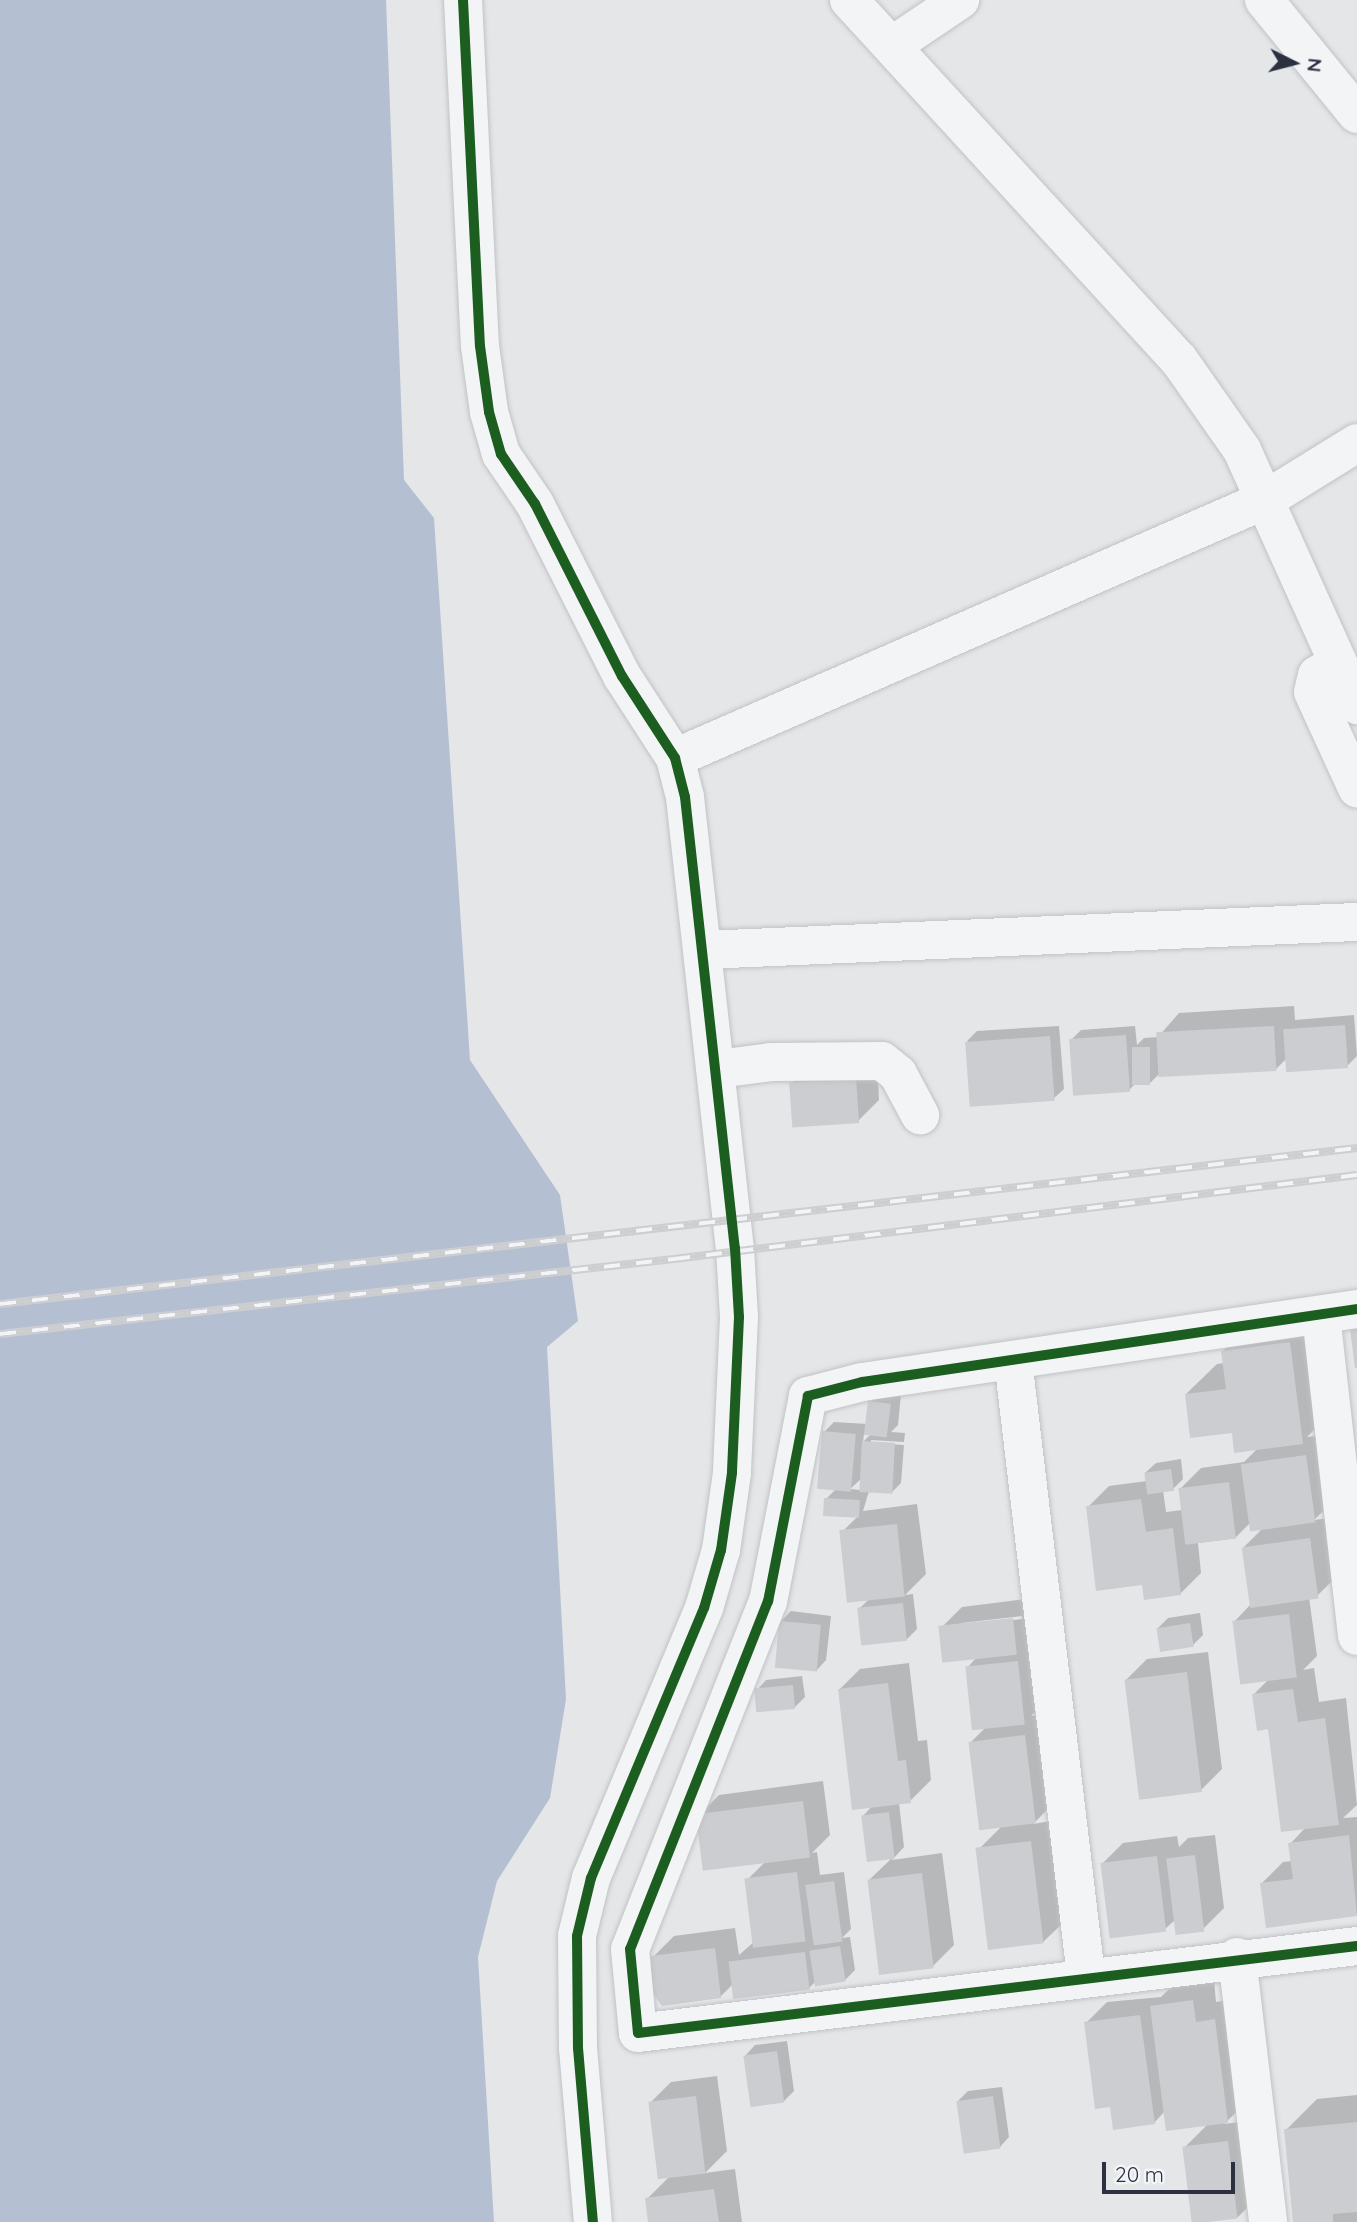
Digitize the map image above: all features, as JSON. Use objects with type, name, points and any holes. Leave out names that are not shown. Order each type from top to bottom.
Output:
[{"type":"street","points":[[463,0],[480,346],[489,412],[501,454],[535,504],[622,676],[674,758],[685,797],[718,1069],[738,1317],[732,1473],[721,1550],[704,1608],[591,1878],[577,1936],[578,2048],[593,2222]]},
{"type":"street","points":[[849,0],[1179,360],[1242,450],[1357,705]]},
{"type":"street","points":[[893,45],[960,0]]},
{"type":"street","points":[[1264,0],[1357,114]]},
{"type":"street","points":[[674,758],[1265,500],[1357,443]]},
{"type":"street","points":[[1338,663],[1317,675],[1313,692],[1357,788]]},
{"type":"street","points":[[704,950],[1357,922]]},
{"type":"street","points":[[718,1069],[771,1062],[882,1061],[898,1074],[920,1115]]},
{"type":"street","points":[[1357,1636],[1339,1312],[862,1382],[808,1396],[768,1601],[631,1949],[638,2033],[1086,1976],[1357,1946]]},
{"type":"street","points":[[1013,1360],[1086,1976]]},
{"type":"street","points":[[1237,1958],[1268,2222]]},
{"type":"water","points":[[0,0],[386,0],[404,480],[434,518],[470,1060],[560,1195],[578,1321],[547,1347],[566,1699],[550,1798],[497,1881],[478,1957],[494,2222],[0,2222]]},
{"type":"building","points":[[1345,1025],[1348,1068],[1286,1072],[1283,1029]]},
{"type":"building","points":[[1274,1026],[1276,1071],[1159,1077],[1156,1032]]},
{"type":"building","points":[[1126,1035],[1130,1092],[1073,1096],[1069,1039]]},
{"type":"building","points":[[1050,1036],[1055,1101],[970,1107],[965,1042]]},
{"type":"building","points":[[1132,1047],[1150,1047],[1150,1085],[1132,1085]]},
{"type":"building","points":[[856,1078],[859,1123],[792,1128],[789,1083]]},
{"type":"building","points":[[1357,1328],[1357,1368],[1355,1368],[1350,1329]]},
{"type":"building","points":[[1290,1342],[1303,1444],[1234,1453],[1232,1433],[1190,1438],[1185,1394],[1226,1389],[1221,1351]]},
{"type":"building","points":[[868,1401],[891,1404],[887,1438],[864,1435]]},
{"type":"building","points":[[822,1431],[856,1434],[851,1492],[817,1489]]},
{"type":"building","points":[[862,1441],[895,1443],[892,1494],[859,1492]]},
{"type":"building","points":[[1306,1455],[1315,1522],[1250,1532],[1241,1464]]},
{"type":"building","points":[[1171,1469],[1174,1491],[1147,1495],[1144,1473]]},
{"type":"building","points":[[1229,1482],[1236,1539],[1185,1545],[1178,1488]]},
{"type":"building","points":[[824,1498],[860,1500],[859,1518],[823,1516]]},
{"type":"building","points":[[1141,1499],[1146,1532],[1173,1528],[1181,1595],[1144,1600],[1142,1585],[1096,1591],[1086,1506]]},
{"type":"building","points":[[897,1524],[905,1597],[847,1603],[839,1530]]},
{"type":"building","points":[[1310,1538],[1318,1598],[1250,1608],[1242,1548]]},
{"type":"building","points":[[903,1603],[907,1641],[861,1646],[857,1608]]},
{"type":"building","points":[[1289,1614],[1297,1678],[1240,1684],[1232,1621]]},
{"type":"building","points":[[1013,1618],[1017,1655],[942,1663],[938,1626]]},
{"type":"building","points":[[779,1621],[821,1625],[817,1671],[775,1668]]},
{"type":"building","points":[[1190,1623],[1194,1647],[1160,1652],[1156,1628]]},
{"type":"building","points":[[1018,1661],[1025,1725],[972,1730],[965,1667]]},
{"type":"building","points":[[1187,1672],[1202,1792],[1139,1800],[1124,1680]]},
{"type":"building","points":[[888,1683],[898,1761],[906,1760],[911,1803],[852,1810],[838,1689]]},
{"type":"building","points":[[793,1685],[795,1709],[756,1712],[754,1688]]},
{"type":"building","points":[[1293,1689],[1298,1722],[1325,1718],[1339,1825],[1281,1832],[1268,1729],[1257,1731],[1252,1694]]},
{"type":"building","points":[[1025,1735],[1036,1823],[979,1830],[968,1742]]},
{"type":"building","points":[[803,1801],[810,1858],[703,1871],[696,1814]]},
{"type":"building","points":[[889,1812],[895,1859],[867,1862],[861,1815]]},
{"type":"building","points":[[1349,1835],[1357,1916],[1266,1928],[1260,1883],[1293,1879],[1288,1843]]},
{"type":"building","points":[[1031,1841],[1044,1943],[988,1950],[975,1848]]},
{"type":"building","points":[[1195,1855],[1204,1931],[1176,1935],[1166,1859]]},
{"type":"building","points":[[1157,1856],[1166,1931],[1110,1938],[1100,1863]]},
{"type":"building","points":[[797,1872],[806,1941],[753,1948],[744,1878]]},
{"type":"building","points":[[922,1873],[934,1968],[879,1975],[867,1880]]},
{"type":"building","points":[[834,1881],[842,1941],[814,1945],[805,1885]]},
{"type":"building","points":[[840,1946],[846,1982],[815,1986],[809,1951]]},
{"type":"building","points":[[715,1948],[721,1998],[662,2006],[649,1988],[651,1956]]},
{"type":"building","points":[[805,1952],[810,1990],[733,1999],[729,1961]]},
{"type":"building","points":[[1193,2000],[1196,2022],[1215,2019],[1228,2123],[1166,2131],[1150,2006]]},
{"type":"building","points":[[1140,2015],[1155,2124],[1113,2130],[1110,2107],[1095,2109],[1084,2022]]},
{"type":"building","points":[[777,2051],[784,2102],[751,2107],[743,2056]]},
{"type":"building","points":[[696,2096],[706,2173],[658,2179],[648,2102]]},
{"type":"building","points":[[993,2096],[1000,2148],[964,2154],[956,2101]]},
{"type":"building","points":[[1357,2122],[1357,2212],[1333,2214],[1333,2222],[1293,2222],[1284,2129]]},
{"type":"building","points":[[1228,2141],[1238,2218],[1192,2222],[1182,2147]]},
{"type":"building","points":[[714,2189],[719,2222],[648,2222],[645,2198]]},
{"type":"railway","points":[[0,1304],[1357,1148]]},
{"type":"railway","points":[[0,1334],[674,1259],[1357,1175]]},
{"type":"cycle path","points":[[463,0],[480,346],[489,412],[501,454],[535,504],[622,676],[675,758],[685,797],[735,1248],[739,1317],[732,1473],[721,1550],[704,1608],[591,1878],[577,1936],[578,2048],[593,2222]]},
{"type":"cycle path","points":[[1357,1309],[862,1382],[808,1396],[768,1601],[630,1949],[638,2033],[1357,1946]]}]
